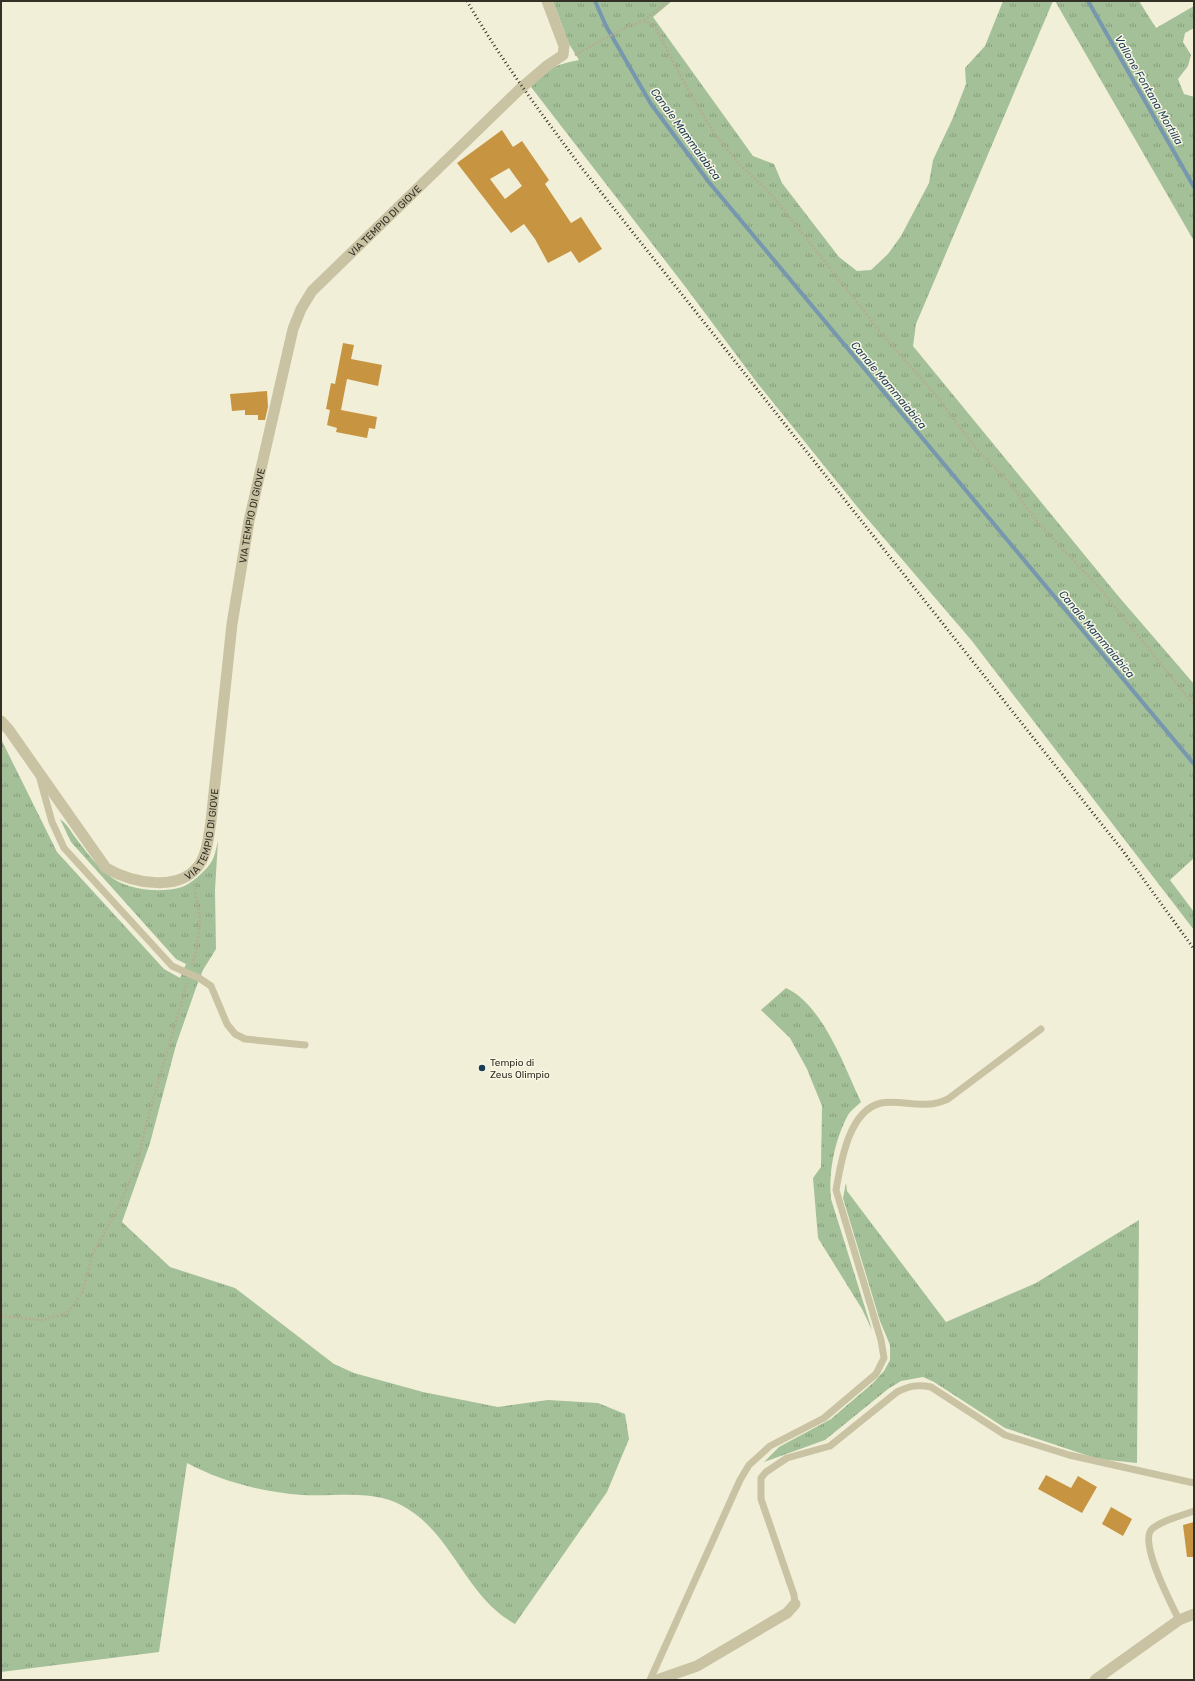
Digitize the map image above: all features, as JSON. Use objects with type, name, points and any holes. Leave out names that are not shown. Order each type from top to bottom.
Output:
[{"type":"street","points":[[547,1],[564,46],[563,55]]},
{"type":"street","name":"VIA TEMPIO DI GIOVE","points":[[1,721],[9,730],[106,868],[118,875],[134,880],[165,882],[180,879],[192,873],[201,862],[207,847],[232,624],[249,521],[293,329],[301,309],[312,291],[522,88],[548,65],[563,55]]},
{"type":"street","points":[[657,1680],[696,1666],[787,1614],[795,1604]]},
{"type":"street","points":[[1095,1680],[1179,1620],[1194,1614]]},
{"type":"lane","points":[[38,773],[52,822],[64,848],[172,966],[199,978],[211,986],[227,1024],[234,1034],[245,1039],[305,1045]]},
{"type":"lane","points":[[650,1680],[740,1480],[749,1465],[770,1446],[824,1418],[876,1374],[884,1358],[881,1340],[836,1190],[840,1167],[853,1127],[859,1118],[870,1109],[880,1104],[931,1104],[948,1099],[1041,1029]]},
{"type":"lane","points":[[795,1604],[794,1595],[760,1499],[762,1478],[766,1472],[787,1458],[830,1446],[897,1392],[908,1387],[919,1385],[931,1387],[1005,1435],[1069,1455],[1194,1483]]},
{"type":"lane","points":[[1179,1620],[1162,1584],[1148,1544],[1148,1534],[1152,1529],[1160,1524],[1194,1512]]},
{"type":"path","points":[[563,55],[578,55],[626,27],[644,21],[667,1]]},
{"type":"path","points":[[644,21],[654,25],[688,90],[712,130],[739,164],[771,194],[887,340],[934,393],[976,447],[1013,487],[1041,526],[1097,585],[1194,705]]},
{"type":"path","points":[[191,968],[197,948],[200,917],[192,873]]},
{"type":"path","points":[[1,1316],[42,1320],[67,1313],[82,1293],[93,1254],[119,1206],[137,1165],[145,1128],[187,982]]},
{"type":"green space","points":[[553,1],[672,1],[653,17],[753,156],[774,164],[782,183],[839,257],[857,271],[871,270],[888,254],[901,236],[929,183],[933,160],[952,120],[966,84],[965,68],[985,46],[1003,1],[1053,1],[916,324],[913,346],[1119,597],[1194,684],[1194,858],[1170,880],[1194,912],[1194,930],[972,641],[859,509],[755,380],[684,285],[531,87],[542,75],[552,68],[579,60],[569,44]]},
{"type":"green space","points":[[1055,1],[1139,1],[1156,28],[1194,6],[1194,28],[1185,33],[1183,42],[1191,55],[1188,66],[1178,79],[1184,94],[1194,97],[1194,241]]},
{"type":"green space","points":[[1,739],[57,852],[164,969],[180,978],[186,964],[176,959],[71,842],[60,819],[67,825],[94,861],[107,874],[123,884],[143,889],[173,889],[182,887],[189,883],[201,874],[212,862],[218,841],[215,890],[216,949],[203,970],[176,1045],[150,1143],[122,1222],[170,1267],[235,1288],[334,1364],[354,1373],[423,1392],[498,1407],[548,1400],[598,1403],[625,1414],[629,1439],[607,1492],[515,1624],[498,1612],[483,1598],[433,1531],[418,1516],[401,1505],[389,1500],[365,1495],[303,1495],[258,1489],[215,1476],[187,1463],[159,1652],[1,1672]]},
{"type":"green space","points":[[786,988],[799,996],[822,1022],[840,1055],[861,1102],[848,1115],[839,1134],[832,1167],[830,1189],[831,1199],[872,1330],[862,1309],[818,1238],[813,1178],[821,1167],[822,1106],[807,1069],[790,1038],[761,1010]]},
{"type":"green space","points":[[846,1183],[847,1191],[946,1322],[1036,1283],[1139,1220],[1137,1463],[1098,1459],[1005,1428],[934,1382],[923,1377],[901,1381],[888,1389],[825,1440],[764,1462],[779,1447],[831,1419],[873,1383],[884,1371],[890,1360],[890,1345],[880,1321],[843,1198]]},
{"type":"building","points":[[502,130],[513,147],[522,141],[549,180],[545,184],[571,223],[581,217],[602,249],[579,263],[571,251],[548,263],[535,239],[524,224],[511,233],[457,163]],"holes":[[[509,168],[522,186],[505,199],[490,179]]]},
{"type":"building","points":[[343,343],[354,345],[351,359],[382,365],[378,386],[347,379],[341,410],[377,417],[375,429],[369,428],[367,438],[336,432],[337,428],[327,425],[330,410],[326,409],[331,383],[335,384]]},
{"type":"building","points":[[267,391],[268,407],[265,420],[258,420],[258,415],[245,415],[245,410],[232,411],[230,394]]},
{"type":"building","points":[[1046,1475],[1071,1488],[1078,1476],[1097,1487],[1082,1513],[1038,1489]]},
{"type":"building","points":[[1111,1507],[1132,1519],[1123,1536],[1102,1524]]},
{"type":"building","points":[[1194,1522],[1194,1557],[1187,1557],[1183,1525]]},
{"type":"waterway","name":"Canale Mammaiabica","points":[[595,1],[606,26],[651,104],[708,181],[1194,764]]},
{"type":"waterway","name":"Vallone Fontana Mortilla","points":[[1088,1],[1194,187]]},
{"type":"railway","points":[[467,1],[507,65],[581,167],[1123,851],[1194,949]]},
{"type":"place","name":"Tempio di Zeus Olimpio","points":[[482,1068]]}]
